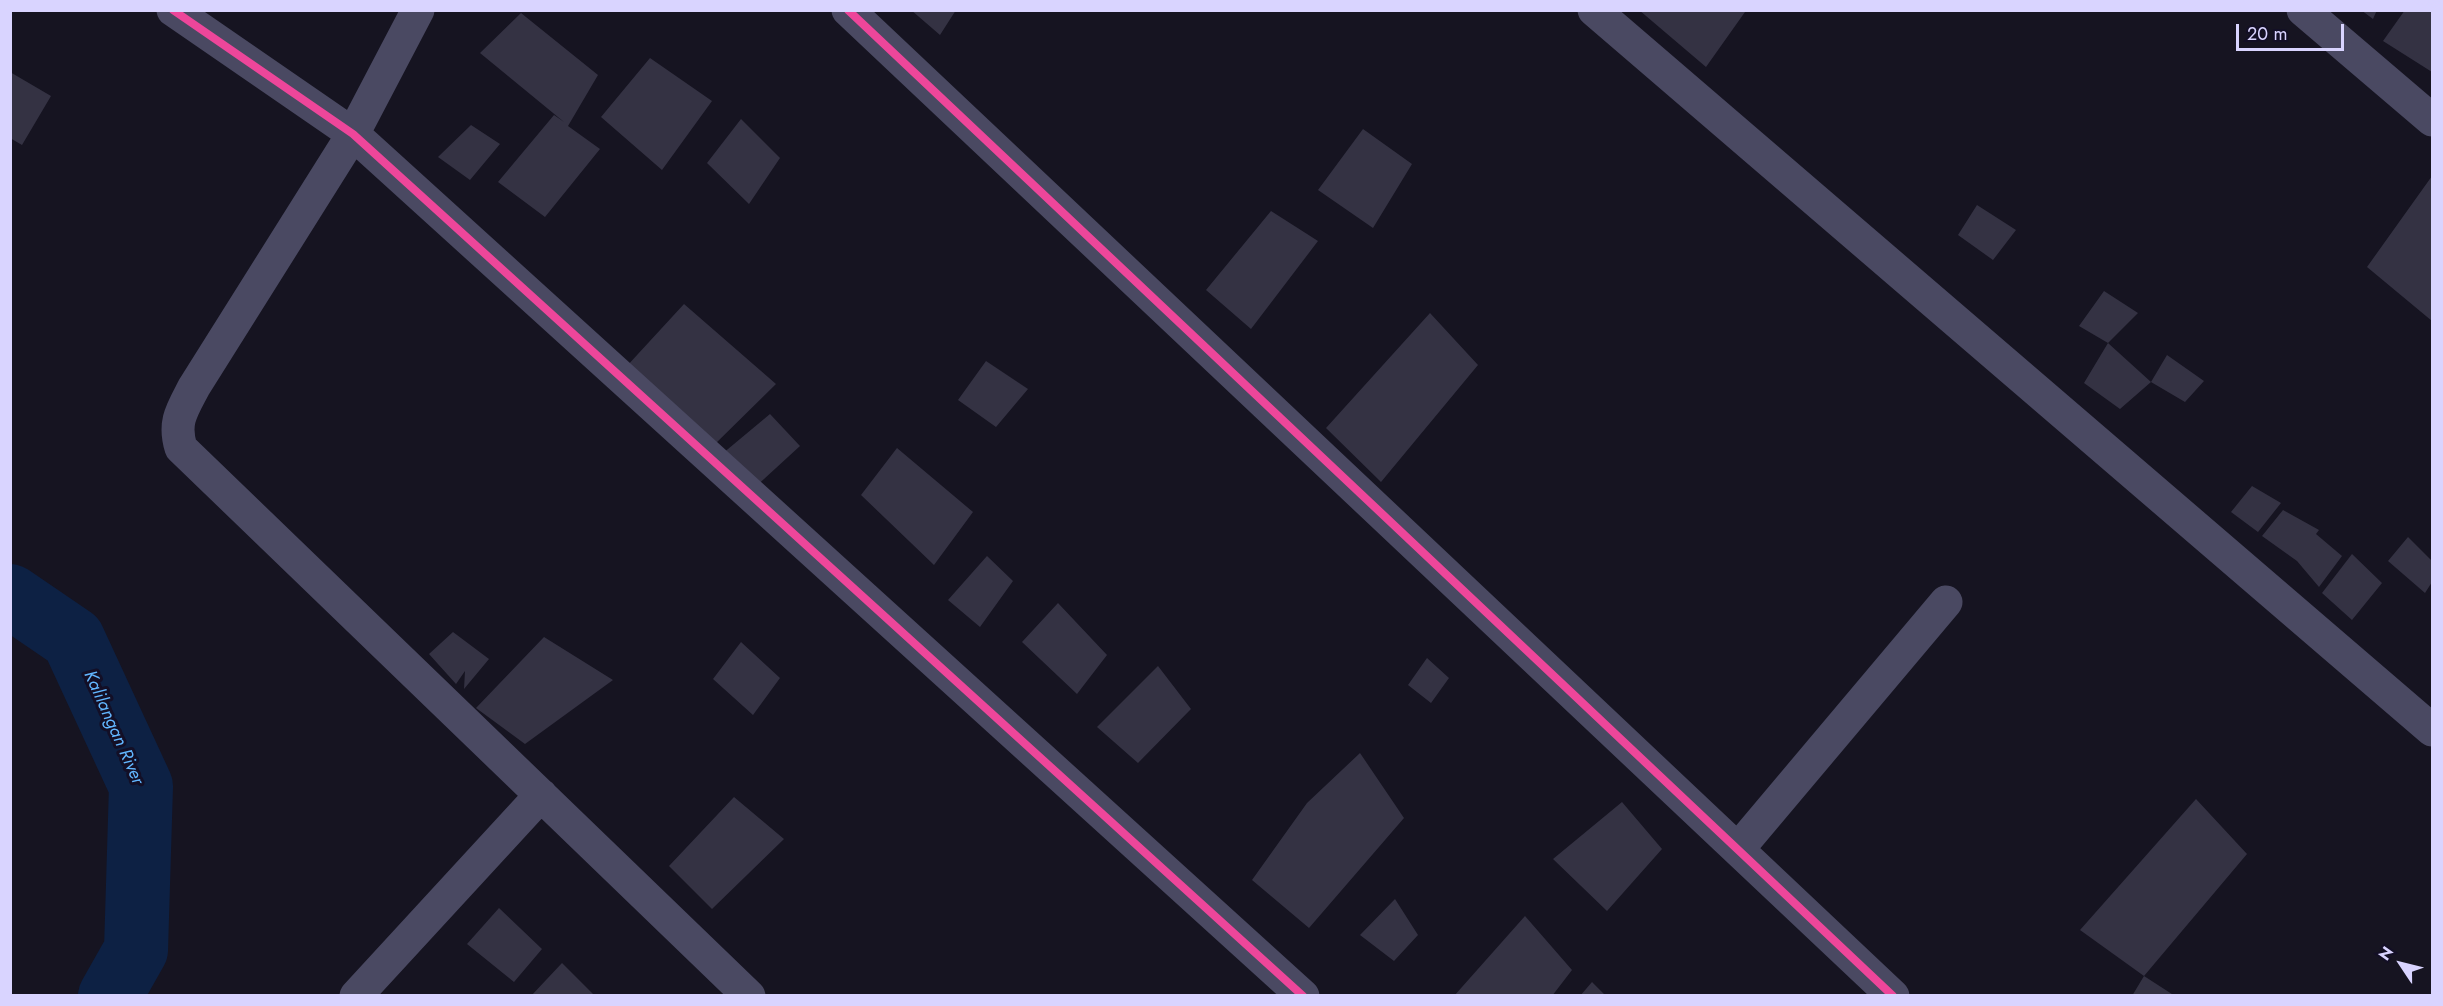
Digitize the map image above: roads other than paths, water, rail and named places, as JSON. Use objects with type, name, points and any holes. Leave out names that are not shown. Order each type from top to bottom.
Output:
[{"type":"street","points":[[173,10],[353,134],[1303,996]]},
{"type":"street","points":[[418,10],[353,134],[194,387],[180,414],[176,432],[181,448],[202,471],[455,710],[749,996]]},
{"type":"street","points":[[848,10],[1893,996]]},
{"type":"street","points":[[1594,10],[2433,730]]},
{"type":"street","points":[[2303,10],[2433,120]]},
{"type":"street","points":[[1738,849],[1946,602]]},
{"type":"street","points":[[356,996],[541,795]]},
{"type":"waterway","name":"Kalilangan River","points":[[10,596],[73,639],[141,786],[136,950],[110,996]]}]
